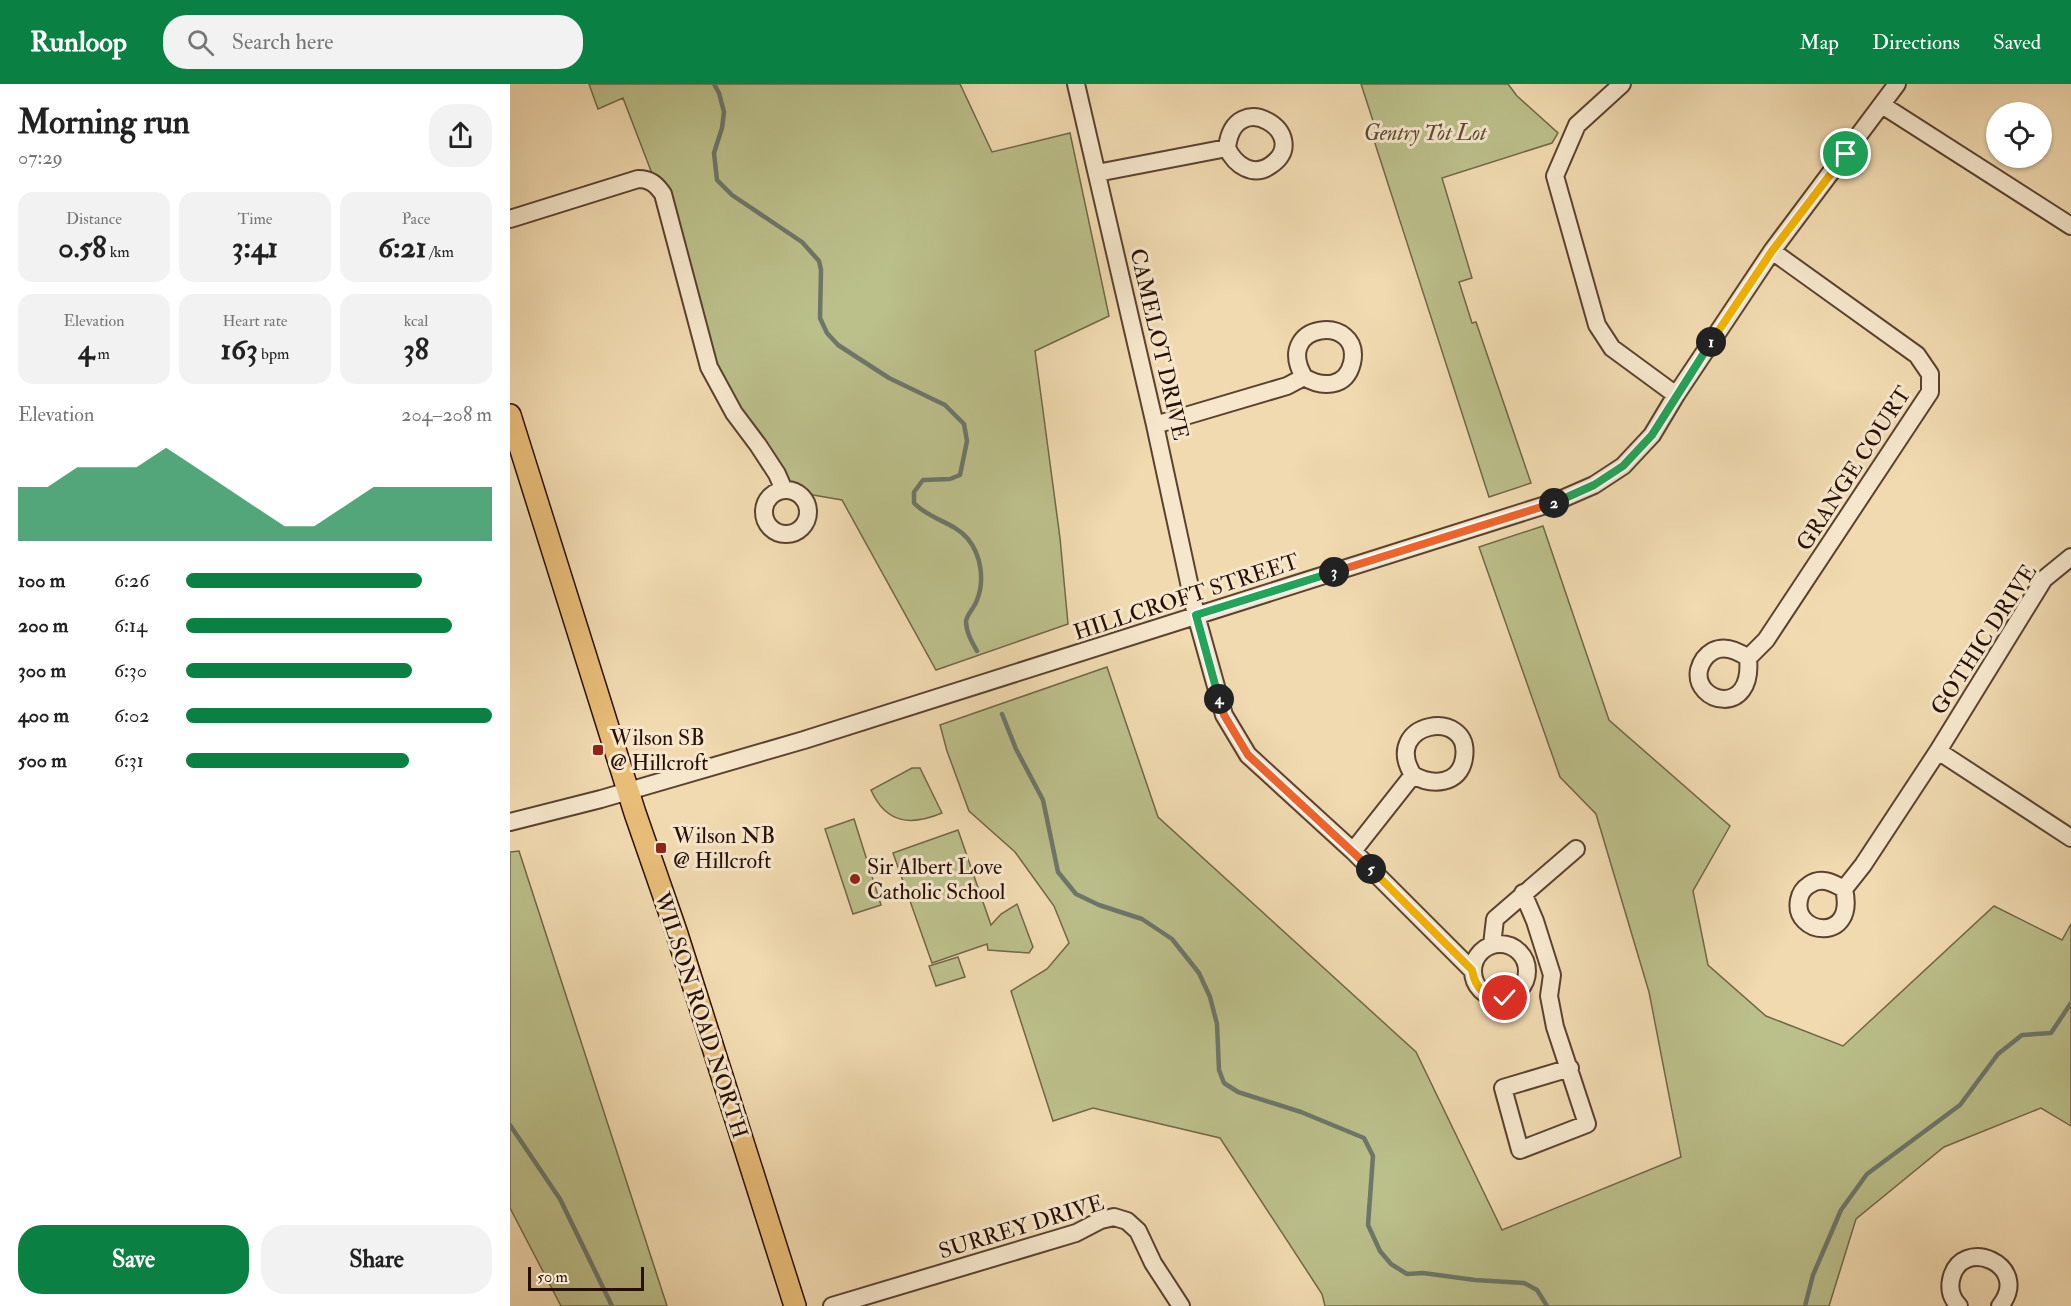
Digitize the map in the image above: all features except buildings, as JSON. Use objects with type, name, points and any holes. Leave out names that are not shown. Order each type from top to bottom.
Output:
[{"type":"main road","name":"WILSON ROAD NORTH","points":[[510,415],[628,791],[679,942],[795,1306]]},
{"type":"street","name":"CAMELOT DRIVE","points":[[1076,84],[1155,425],[1196,615],[1224,715],[1248,755],[1353,851],[1472,970]]},
{"type":"street","points":[[1622,84],[1577,125],[1555,176],[1597,325],[1612,348],[1676,395]]},
{"type":"street","name":"HILLCROFT STREET","points":[[510,822],[628,791],[815,737],[1555,502],[1594,485],[1623,466],[1652,435],[1772,251],[1897,84]]},
{"type":"street","points":[[1882,105],[2071,226]]},
{"type":"street","points":[[1097,173],[1227,148]]},
{"type":"street","points":[[510,219],[638,179],[646,179],[656,184],[663,194],[709,367],[734,413],[764,454],[784,490]]},
{"type":"street","name":"GRANGE COURT","points":[[1748,658],[1766,640],[1930,392],[1930,374],[1917,355],[1772,251]]},
{"type":"street","points":[[1155,425],[1287,386],[1304,377]]},
{"type":"street","name":"GOTHIC DRIVE","points":[[1844,889],[1863,865],[1938,751],[2044,579],[2071,557]]},
{"type":"street","points":[[1938,751],[2071,838]]},
{"type":"street","points":[[1353,851],[1413,775]]},
{"type":"street","points":[[1492,945],[1495,919],[1576,849]]},
{"type":"street","points":[[1523,893],[1535,921],[1552,975],[1549,996],[1556,1027],[1570,1068],[1587,1124],[1520,1150],[1503,1088],[1570,1068]]},
{"type":"street","points":[[1492,945],[1507,945],[1520,952],[1527,965],[1526,980],[1521,988],[1505,998],[1495,998],[1486,994],[1478,988],[1474,980],[1472,970],[1475,959],[1482,950],[1492,945]]},
{"type":"street","points":[[1526,980],[1549,996]]},
{"type":"street","name":"SURREY DRIVE","points":[[832,1306],[1076,1233],[1101,1220],[1114,1218],[1127,1221],[1138,1231],[1153,1263],[1181,1306]]},
{"type":"street","points":[[1959,1306],[1952,1295],[1952,1277],[1956,1268],[1963,1261],[1972,1257],[1991,1259],[2000,1264],[2006,1273],[2008,1292],[2000,1306]]},
{"type":"green space","points":[[589,84],[960,84],[992,152],[1070,133],[1109,316],[1035,351],[1060,538],[1068,624],[936,670],[842,500],[784,490],[709,367],[656,184],[623,98],[598,109]]},
{"type":"green space","name":"Gentry Tot Lot","points":[[1361,84],[1508,84],[1517,96],[1558,133],[1552,143],[1442,178],[1472,278],[1459,282],[1472,323],[1476,322],[1531,483],[1489,497],[1372,134],[1377,133]]},
{"type":"green space","points":[[1543,526],[1609,720],[1730,826],[1693,891],[1708,965],[1766,1016],[1843,1046],[1994,906],[2062,940],[2071,924],[2071,1126],[2041,1108],[1944,1147],[1856,1219],[1829,1306],[1325,1306],[1322,1294],[1220,1138],[1093,1108],[1053,1121],[1011,991],[1047,969],[1069,943],[1054,906],[1015,852],[969,811],[940,725],[1107,667],[1158,817],[1416,1052],[1502,1230],[1681,1157],[1649,992],[1596,814],[1560,777],[1479,547]]},
{"type":"green space","points":[[912,768],[920,768],[942,813],[920,820],[900,819],[884,810],[877,801],[871,790]]},
{"type":"green space","points":[[854,819],[881,905],[853,914],[825,829]]},
{"type":"green space","points":[[958,830],[991,925],[1001,914],[1017,904],[1033,947],[1029,953],[988,950],[987,944],[932,963],[893,853]]},
{"type":"green space","points":[[519,851],[667,1306],[561,1306],[510,1208],[510,852]]},
{"type":"green space","points":[[958,957],[965,977],[936,986],[929,966]]},
{"type":"waterway","points":[[714,84],[724,112],[722,128],[714,153],[717,180],[732,195],[802,242],[819,261],[821,270],[820,318],[827,333],[838,345],[889,378],[945,405],[964,424],[967,441],[960,475],[950,479],[923,480],[914,492],[914,503],[920,509],[962,533],[976,552],[981,584],[976,603],[968,616],[966,625],[977,651]]},
{"type":"waterway","points":[[1002,714],[1016,749],[1043,800],[1058,872],[1076,894],[1099,905],[1142,919],[1172,939],[1199,973],[1210,997],[1217,1024],[1219,1070],[1224,1083],[1238,1092],[1301,1112],[1364,1138],[1373,1156],[1368,1225],[1380,1251],[1391,1264],[1407,1274],[1423,1273],[1475,1280],[1524,1283],[1537,1290],[1547,1306]]},
{"type":"waterway","points":[[1805,1306],[1813,1275],[1841,1210],[1867,1174],[1960,1105],[1998,1054],[2022,1035],[2051,1033],[2071,1003]]},
{"type":"waterway","points":[[510,1125],[560,1199],[612,1306]]},
{"type":"place","name":"Wilson SB @ Hillcroft","points":[[598,750]]},
{"type":"place","name":"Wilson NB @ Hillcroft","points":[[661,848]]},
{"type":"place","name":"Sir Albert Love Catholic School","points":[[855,879]]},
{"type":"route","points":[[1505,998],[1495,998],[1478,988],[1472,970],[1353,851],[1248,755],[1224,715],[1196,615],[1555,502],[1594,485],[1623,466],[1652,435],[1772,251],[1846,154]]}]
